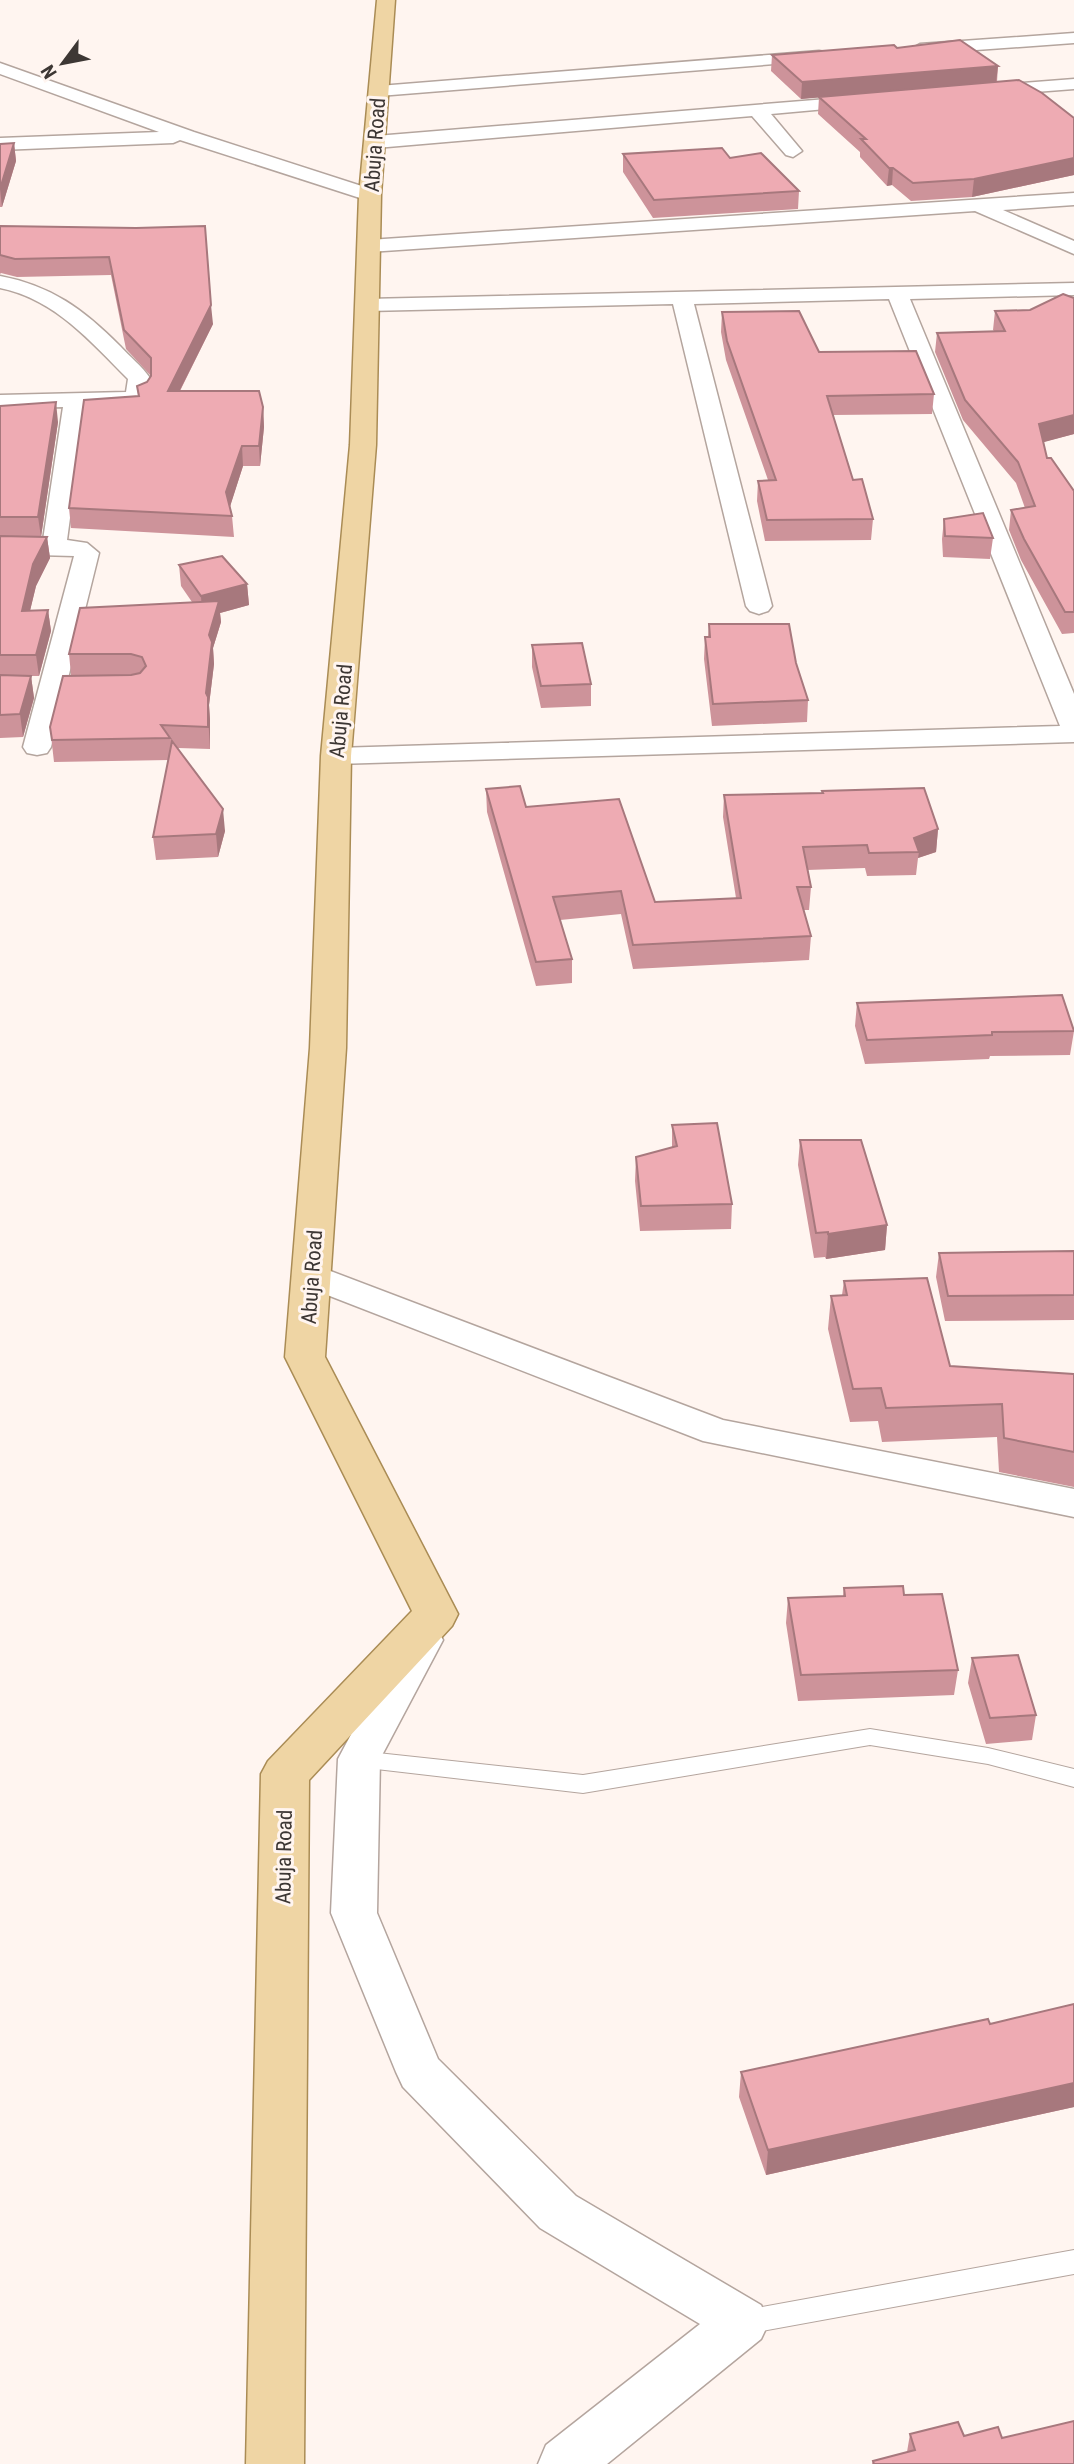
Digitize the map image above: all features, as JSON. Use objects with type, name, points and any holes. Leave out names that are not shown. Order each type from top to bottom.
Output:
[{"type":"main road","name":"Abuja Road","points":[[275,2464],[285,1774],[436,1614],[305,1357],[328,1048],[337,756],[363,445],[370,195],[386,0]]},
{"type":"street","points":[[901,50],[1074,38]]},
{"type":"street","points":[[379,91],[834,55]]},
{"type":"street","points":[[0,68],[187,136],[370,195]]},
{"type":"street","points":[[966,93],[1073,85]]},
{"type":"street","points":[[376,142],[887,100]]},
{"type":"street","points":[[757,110],[793,151]]},
{"type":"street","points":[[0,144],[187,136]]},
{"type":"street","points":[[369,246],[1074,199]]},
{"type":"street","points":[[1017,203],[1065,218]]},
{"type":"street","points":[[978,205],[1074,248]]},
{"type":"street","points":[[0,282],[12,283],[64,306],[139,378],[140,394],[131,399],[0,402]]},
{"type":"street","points":[[367,305],[1074,289]]},
{"type":"street","points":[[898,295],[1074,727]]},
{"type":"street","points":[[682,298],[759,606]]},
{"type":"street","points":[[0,418],[75,401]]},
{"type":"street","points":[[54,547],[75,401]]},
{"type":"street","points":[[0,547],[78,548],[87,553],[38,687],[37,747]]},
{"type":"street","points":[[38,687],[78,686]]},
{"type":"street","points":[[337,756],[1074,734]]},
{"type":"street","points":[[312,1276],[716,1432],[1074,1503]]},
{"type":"street","points":[[436,1614],[359,1759],[354,1913],[421,2072],[558,2212],[743,2322],[565,2464]]},
{"type":"lane","points":[[359,1759],[583,1784],[870,1737],[988,1756],[1074,1778]]},
{"type":"lane","points":[[743,2322],[1074,2262]]},
{"type":"building","points":[[960,40],[998,66],[802,82],[772,55],[894,45],[897,48]]},
{"type":"building","points":[[1019,80],[1042,93],[1074,118],[1074,158],[974,179],[913,183],[893,168],[889,168],[861,139],[866,139],[819,97]]},
{"type":"building","points":[[14,143],[0,189],[0,144]]},
{"type":"building","points":[[722,148],[730,158],[761,153],[799,191],[654,200],[623,154]]},
{"type":"building","points":[[0,226],[205,226],[211,305],[168,391],[259,391],[263,407],[259,446],[242,446],[226,492],[232,516],[69,508],[84,400],[139,396],[137,386],[147,382],[151,376],[151,358],[124,330],[109,257],[15,259],[0,255]]},
{"type":"building","points":[[1063,294],[1074,298],[1074,415],[1039,424],[1047,458],[1051,458],[1074,491],[1074,612],[1065,612],[1011,510],[1035,506],[1018,462],[965,400],[937,333],[1005,331],[995,311],[1030,310]]},
{"type":"building","points":[[799,311],[819,352],[916,351],[934,394],[827,396],[853,480],[862,479],[873,519],[767,520],[758,481],[776,480],[727,341],[722,312]]},
{"type":"building","points":[[56,402],[38,517],[0,517],[0,406]]},
{"type":"building","points":[[983,513],[993,538],[945,536],[944,519]]},
{"type":"building","points":[[0,536],[47,537],[33,564],[22,611],[48,610],[36,655],[0,655]]},
{"type":"building","points":[[222,556],[247,584],[201,596],[179,565]]},
{"type":"building","points":[[219,601],[209,635],[212,642],[206,693],[208,727],[161,725],[170,738],[52,740],[50,727],[63,676],[131,675],[140,673],[146,666],[142,657],[131,654],[69,654],[80,608]]},
{"type":"building","points":[[709,624],[789,624],[796,663],[808,700],[713,704],[705,637],[710,637]]},
{"type":"building","points":[[582,643],[591,684],[541,686],[532,645]]},
{"type":"building","points":[[0,675],[31,676],[20,714],[0,715]]},
{"type":"building","points":[[172,741],[223,809],[216,834],[153,837]]},
{"type":"building","points":[[520,786],[526,807],[619,799],[655,902],[741,898],[724,795],[924,788],[938,829],[914,838],[919,852],[869,853],[867,845],[803,847],[811,887],[797,887],[811,936],[633,945],[621,891],[553,897],[572,959],[536,962],[486,789]]},
{"type":"building","points":[[1062,995],[1074,1031],[992,1032],[992,1035],[867,1040],[857,1003]]},
{"type":"building","points":[[717,1123],[732,1204],[641,1206],[636,1157],[677,1146],[672,1125]]},
{"type":"building","points":[[800,1140],[861,1140],[887,1225],[828,1234],[816,1233]]},
{"type":"building","points":[[1074,1251],[1074,1295],[948,1296],[939,1253]]},
{"type":"building","points":[[927,1278],[950,1366],[1074,1374],[1074,1452],[1004,1438],[1002,1404],[886,1408],[881,1388],[853,1389],[831,1296],[847,1295],[844,1281]]},
{"type":"building","points":[[903,1586],[904,1595],[942,1594],[958,1670],[801,1675],[788,1598],[845,1596],[844,1588]]},
{"type":"building","points":[[1018,1655],[1036,1715],[990,1718],[972,1658]]},
{"type":"building","points":[[1074,2004],[1074,2083],[768,2150],[741,2072],[988,2019],[990,2024]]},
{"type":"building","points":[[1074,2421],[1074,2464],[874,2464],[873,2461],[915,2450],[910,2434],[958,2422],[964,2436],[998,2427],[1002,2438]]}]
